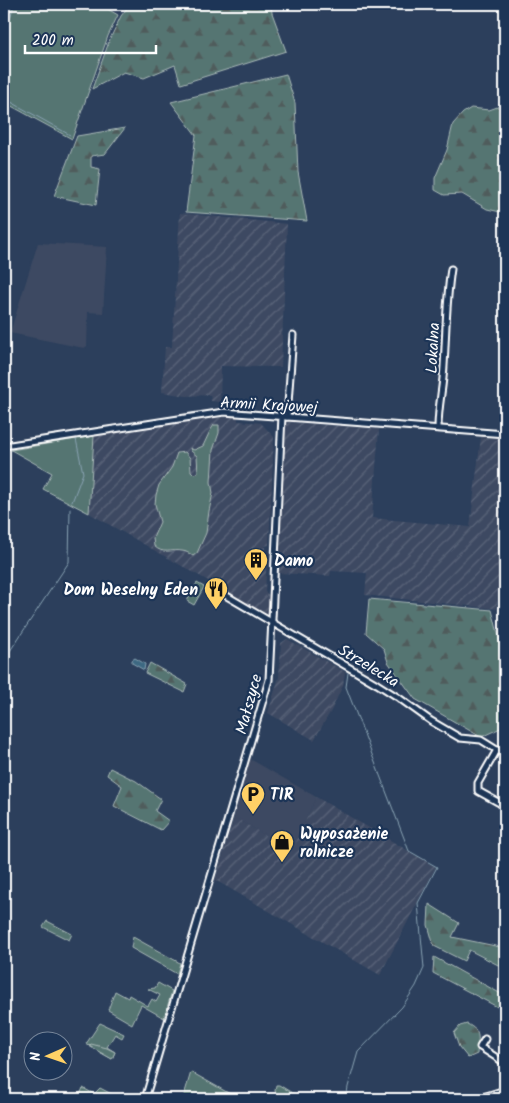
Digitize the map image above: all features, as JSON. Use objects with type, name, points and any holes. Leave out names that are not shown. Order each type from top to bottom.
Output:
[{"type":"street","name":"Lokalna","points":[[438,428],[438,409],[444,364],[447,297],[451,269]]},
{"type":"street","name":"Małszyce","points":[[145,1099],[269,680],[284,416],[293,335]]},
{"type":"street","name":"Armii Krajowej","points":[[4,446],[232,412],[505,434]]},
{"type":"street","name":"Strzelecka","points":[[220,592],[392,693],[430,721],[460,738],[481,740],[505,755]]},
{"type":"street","points":[[496,750],[477,787],[478,790],[505,806]]},
{"type":"street","points":[[485,1038],[480,1047],[505,1063]]},
{"type":"street","points":[[477,1099],[505,1090]]},
{"type":"shaded area","points":[[180,213],[287,224],[281,367],[221,366],[220,402],[211,401],[210,395],[186,396],[162,392],[165,347],[172,347]]},
{"type":"shaded area","points":[[38,243],[107,247],[103,313],[88,312],[87,346],[84,348],[10,333]]},
{"type":"shaded area","points":[[223,417],[238,417],[238,421],[261,423],[274,437],[269,545],[265,546],[265,553],[267,554],[265,592],[269,595],[268,615],[89,513],[94,436]]},
{"type":"shaded area","points":[[285,422],[379,429],[372,518],[470,527],[481,437],[505,439],[505,555],[501,555],[497,609],[365,595],[367,573],[331,571],[330,576],[279,573]]},
{"type":"shaded area","points":[[287,639],[345,672],[343,685],[314,740],[268,713],[279,677],[281,643]]},
{"type":"shaded area","points":[[250,759],[316,797],[292,851],[234,817]]},
{"type":"shaded area","points":[[316,797],[436,867],[380,975],[215,880],[234,817],[292,851]]},
{"type":"green space","points":[[13,4],[99,4],[118,15],[108,36],[72,139],[4,102],[4,26],[9,8]]},
{"type":"green space","points":[[130,4],[271,4],[272,13],[286,51],[181,84],[175,65],[144,78],[124,72],[92,89],[110,39],[121,16]]},
{"type":"green space","points":[[286,74],[295,103],[298,172],[307,221],[186,212],[196,135],[171,102]]},
{"type":"green space","points":[[505,105],[505,213],[487,209],[462,194],[444,195],[435,190],[435,178],[447,150],[453,124],[463,113],[471,108],[489,110]]},
{"type":"green space","points":[[125,128],[105,154],[91,156],[91,167],[100,169],[96,205],[54,196],[77,136]]},
{"type":"green space","points":[[214,425],[219,425],[219,433],[213,450],[211,482],[213,493],[206,533],[197,553],[193,556],[183,551],[157,549],[154,546],[153,538],[160,522],[155,504],[159,485],[172,467],[177,453],[185,452],[190,458],[191,471],[194,474],[198,473],[197,456],[190,448],[194,450],[203,446]]},
{"type":"green space","points":[[94,436],[89,513],[43,489],[52,473],[11,450]]},
{"type":"green space","points":[[197,583],[204,587],[194,605],[187,601]]},
{"type":"green space","points":[[369,599],[492,610],[501,645],[505,646],[505,726],[481,737],[415,699],[388,662],[384,649],[366,633]]},
{"type":"green space","points":[[150,663],[187,684],[184,692],[145,673]]},
{"type":"green space","points":[[110,768],[136,781],[161,799],[155,811],[169,821],[161,830],[114,806],[122,786],[107,775]]},
{"type":"green space","points":[[429,904],[459,923],[452,937],[505,948],[505,973],[504,968],[469,950],[464,961],[434,946],[428,925]]},
{"type":"green space","points":[[47,921],[72,934],[69,940],[43,927]]},
{"type":"green space","points":[[133,937],[180,963],[177,974],[131,948]]},
{"type":"green space","points":[[434,957],[505,996],[505,1011],[433,973]]},
{"type":"green space","points":[[158,983],[172,991],[164,1018],[141,1005],[132,1024],[108,1010],[115,991],[128,998],[129,995],[148,1006],[152,999],[156,1002],[160,995],[148,989],[155,988]]},
{"type":"green space","points":[[100,1023],[124,1034],[122,1038],[115,1034],[107,1047],[115,1052],[112,1059],[86,1044]]},
{"type":"green space","points":[[467,1024],[475,1030],[478,1036],[477,1054],[468,1058],[459,1047],[454,1033],[460,1026]]},
{"type":"green space","points":[[91,1044],[115,1052],[112,1059],[89,1046]]},
{"type":"green space","points":[[191,1072],[239,1099],[183,1099]]},
{"type":"green space","points":[[276,1085],[302,1099],[294,1095],[291,1099],[280,1099],[275,1091]]},
{"type":"green space","points":[[83,1088],[94,1094],[100,1088],[121,1099],[103,1099],[95,1095],[92,1099],[78,1099]]},
{"type":"water","points":[[135,658],[145,664],[144,670],[132,663],[132,660]]},
{"type":"waterway","points":[[10,4],[12,8]]},
{"type":"waterway","points":[[4,39],[13,8],[16,4]]},
{"type":"waterway","points":[[4,98],[70,135]]},
{"type":"waterway","points":[[72,502],[83,473],[76,439]]},
{"type":"waterway","points":[[4,660],[69,562],[70,509]]},
{"type":"waterway","points":[[346,1099],[358,1052],[402,1007],[416,986],[424,968],[418,903],[437,867],[409,851],[346,687],[348,673]]},
{"type":"place","name":"Damo","points":[[256,581]]},
{"type":"place","name":"Dom Weselny Eden","points":[[216,610]]},
{"type":"place","name":"TIR","points":[[253,815]]},
{"type":"place","name":"Wyposażenie rolnicze","points":[[282,863]]}]
